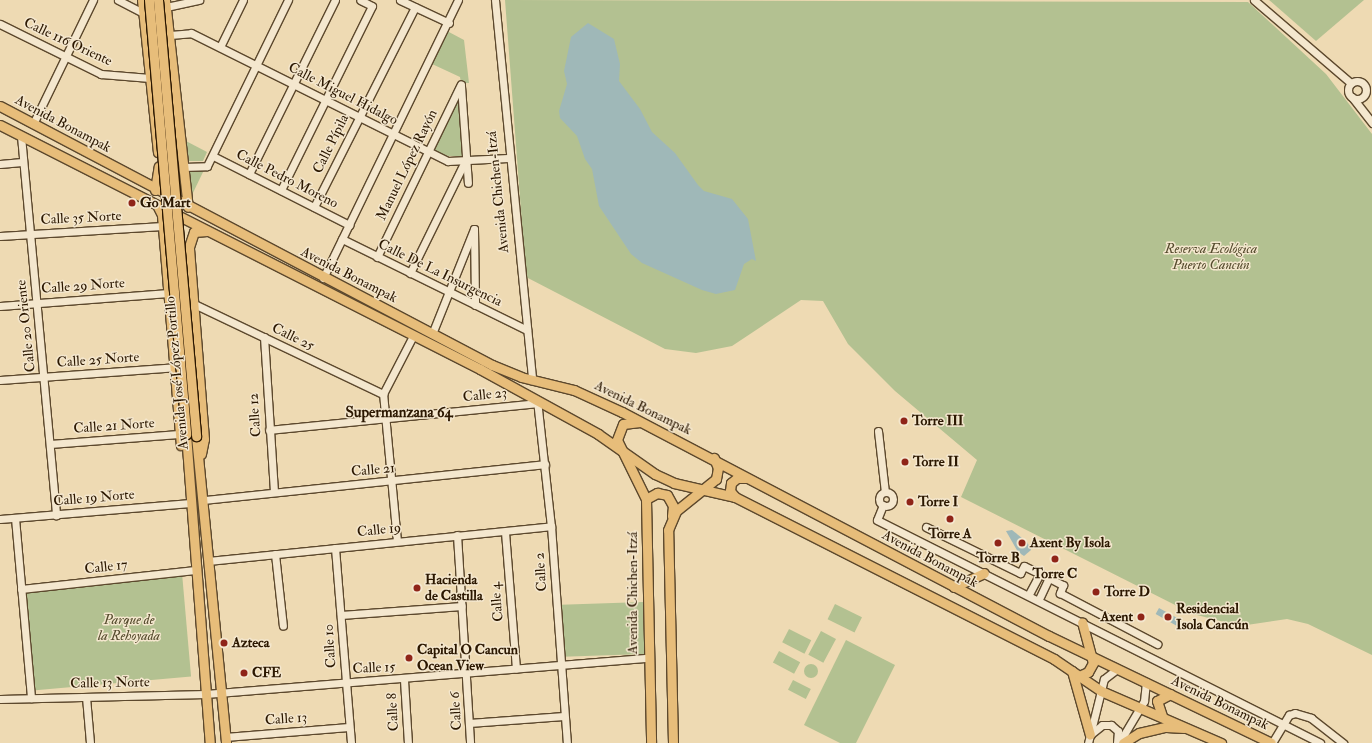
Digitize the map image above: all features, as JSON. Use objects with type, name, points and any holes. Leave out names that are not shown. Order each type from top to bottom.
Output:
[{"type":"main road","points":[[142,0],[142,12],[159,165],[155,190]]},
{"type":"main road","name":"Avenida José López Portillo","points":[[149,0],[183,434],[187,460],[210,743]]},
{"type":"main road","name":"Avenida José López Portillo","points":[[158,0],[196,436],[200,459],[220,692],[226,740]]},
{"type":"main road","points":[[166,4],[188,207]]},
{"type":"main road","name":"Avenida Bonampak","points":[[0,106],[155,190],[432,334],[532,380],[574,390],[713,457],[746,478],[954,587],[1117,669],[1271,743]]},
{"type":"main road","name":"Avenida Bonampak","points":[[0,125],[413,336],[538,402],[620,450],[655,474],[703,491],[735,497],[1054,659],[1101,691],[1140,709],[1162,716],[1221,743]]},
{"type":"main road","points":[[62,156],[68,144]]},
{"type":"main road","points":[[159,165],[171,173],[183,166]]},
{"type":"main road","points":[[156,204],[163,226],[174,367],[183,434]]},
{"type":"main road","points":[[200,459],[204,439],[192,303],[189,247],[194,232],[209,231]]},
{"type":"main road","points":[[164,248],[176,236],[183,238],[189,247]]},
{"type":"main road","points":[[620,450],[617,434],[623,424],[632,421],[646,425]]},
{"type":"main road","name":"Avenida Chichen-Itzá","points":[[620,450],[646,499],[648,658],[651,743]]},
{"type":"main road","points":[[671,520],[685,502],[703,491],[718,475],[713,457]]},
{"type":"main road","points":[[735,497],[730,491],[731,483],[737,478],[746,478]]},
{"type":"main road","points":[[646,499],[660,493],[671,498],[671,520],[668,530],[673,743]]},
{"type":"main road","points":[[954,587],[984,573]]},
{"type":"main road","points":[[1082,622],[1091,655],[1091,668],[1076,673],[1089,739]]},
{"type":"main road","points":[[1162,716],[1157,702],[1170,694]]},
{"type":"main road","points":[[1123,743],[1139,733],[1166,727],[1191,729]]},
{"type":"street","points":[[32,124],[93,0]]},
{"type":"street","points":[[118,0],[142,12]]},
{"type":"street","points":[[166,4],[199,0]]},
{"type":"street","points":[[220,47],[243,0]]},
{"type":"street","points":[[183,166],[207,166],[288,0]]},
{"type":"street","points":[[249,174],[334,0]]},
{"type":"street","points":[[281,190],[372,6],[360,0]]},
{"type":"street","points":[[400,0],[450,23]]},
{"type":"street","points":[[323,278],[450,23],[458,0]]},
{"type":"street","name":"Avenida Chichen-Itzá","points":[[495,0],[508,158],[532,380]]},
{"type":"street","points":[[1254,0],[1351,83]]},
{"type":"street","name":"Calle Pípila","points":[[314,207],[415,7]]},
{"type":"street","name":"Calle 116 Oriente","points":[[0,24],[65,57],[111,77],[150,78]]},
{"type":"street","name":"Calle Miguel Hidalgo","points":[[170,35],[191,33],[293,83],[427,152],[448,161],[508,158]]},
{"type":"street","points":[[1351,83],[1360,81],[1372,96]]},
{"type":"street","points":[[1351,83],[1348,90],[1372,123]]},
{"type":"street","name":"Manuel López Rayón","points":[[377,257],[461,84],[465,161]]},
{"type":"street","points":[[1352,97],[1364,96],[1366,88]]},
{"type":"street","name":"Calle 20 Oriente","points":[[21,136],[28,234],[38,303],[56,515]]},
{"type":"street","name":"Calle Pedro Moreno","points":[[213,156],[349,225]]},
{"type":"street","points":[[465,161],[468,183]]},
{"type":"street","points":[[410,273],[465,161]]},
{"type":"street","points":[[0,164],[22,162]]},
{"type":"street","name":"Calle 35 Norte","points":[[0,236],[163,226]]},
{"type":"street","points":[[432,334],[476,229],[475,305]]},
{"type":"street","name":"Calle De La Insurgencia","points":[[342,239],[450,294],[527,330]]},
{"type":"street","name":"Calle 29 Norte","points":[[0,306],[168,293]]},
{"type":"street","name":"Calle 25","points":[[192,303],[383,394]]},
{"type":"street","points":[[397,541],[383,394],[413,336]]},
{"type":"street","name":"Calle 12","points":[[264,337],[274,492]]},
{"type":"street","name":"Calle 25 Norte","points":[[0,380],[174,367]]},
{"type":"street","name":"Calle 23","points":[[269,430],[538,402]]},
{"type":"street","name":"Calle 2","points":[[538,402],[551,526],[566,743]]},
{"type":"street","points":[[878,431],[884,492],[879,498],[883,505],[877,520],[1039,599],[1320,743]]},
{"type":"street","name":"Calle 21 Norte","points":[[50,444],[183,434]]},
{"type":"street","name":"Calle 21","points":[[204,500],[545,464]]},
{"type":"street","name":"Calle 19 Norte","points":[[0,519],[190,503]]},
{"type":"street","points":[[15,518],[31,698]]},
{"type":"street","name":"Calle 19","points":[[209,561],[457,535],[505,532],[551,526]]},
{"type":"street","points":[[926,527],[1020,573],[1024,566],[1040,573],[1063,585],[1060,593],[1157,644]]},
{"type":"street","name":"Calle 4","points":[[505,532],[516,669]]},
{"type":"street","name":"Calle 6","points":[[457,535],[467,674],[470,743]]},
{"type":"street","name":"Calle 10","points":[[335,548],[351,743]]},
{"type":"street","points":[[275,554],[283,626]]},
{"type":"street","name":"Calle 17","points":[[21,589],[195,570]]},
{"type":"street","points":[[1029,594],[1040,573]]},
{"type":"street","points":[[1039,599],[1049,578]]},
{"type":"street","points":[[341,615],[462,606]]},
{"type":"street","name":"Calle 15","points":[[220,692],[346,682],[404,680],[560,664],[648,658]]},
{"type":"street","points":[[1089,739],[1106,676],[1117,669]]},
{"type":"street","name":"Calle 8","points":[[404,680],[408,743]]},
{"type":"street","points":[[1118,743],[1140,709],[1146,693],[1146,682]]},
{"type":"street","name":"Calle 13 Norte","points":[[0,699],[206,694],[220,692]]},
{"type":"street","points":[[86,696],[90,743]]},
{"type":"street","points":[[1271,743],[1289,715],[1303,714],[1343,743]]},
{"type":"street","points":[[469,723],[564,716]]},
{"type":"street","points":[[1089,739],[1102,725],[1111,724],[1118,731],[1118,743]]},
{"type":"street","name":"Calle 13","points":[[226,740],[349,727]]},
{"type":"green space","name":"Reserva Ecológica Puerto Cancún","points":[[505,0],[1248,2],[1326,74],[1372,134],[1372,655],[1308,624],[1287,619],[1240,626],[1193,614],[961,497],[977,460],[895,391],[848,344],[823,301],[801,300],[732,346],[696,353],[665,349],[526,277]]},
{"type":"green space","points":[[1269,0],[1364,0],[1316,41]]},
{"type":"green space","points":[[447,31],[464,40],[469,83],[461,83],[460,77],[432,64]]},
{"type":"green space","points":[[460,89],[463,156],[448,156],[431,149]]},
{"type":"green space","points":[[184,140],[207,152],[203,161],[186,161]]},
{"type":"green space","points":[[204,170],[190,199],[187,171]]},
{"type":"green space","name":"Parque de la Rehoyada","points":[[182,573],[191,677],[33,690],[24,587]]},
{"type":"green space","points":[[643,602],[645,654],[563,657],[561,605]]},
{"type":"green space","points":[[835,604],[862,617],[855,632],[828,619]]},
{"type":"green space","points":[[789,629],[811,640],[804,654],[782,642]]},
{"type":"green space","points":[[821,631],[836,639],[823,663],[808,655]]},
{"type":"green space","points":[[846,640],[895,665],[856,743],[840,743],[804,725]]},
{"type":"green space","points":[[779,651],[800,662],[794,674],[773,662]]},
{"type":"green space","points":[[808,664],[814,664],[818,668],[818,674],[814,678],[808,678],[804,674],[804,668]]},
{"type":"green space","points":[[793,680],[811,689],[806,699],[788,690]]},
{"type":"water","points":[[588,23],[614,39],[620,64],[619,81],[640,109],[652,132],[675,153],[704,191],[732,199],[748,219],[756,261],[752,259],[744,264],[735,290],[716,294],[702,290],[642,263],[631,254],[599,206],[592,169],[585,159],[577,136],[560,118],[559,111],[567,84],[564,71],[571,37]]},
{"type":"water","name":"Axent By Isola","points":[[1012,530],[1027,542],[1031,550],[1024,556],[1018,552],[1006,531]]},
{"type":"water","name":"Residencial Isola Cancún","points":[[1159,608],[1181,620],[1177,626],[1156,614]]},
{"type":"place","name":"Go Mart","points":[[132,203]]},
{"type":"place","name":"Torre III","points":[[904,421]]},
{"type":"place","name":"Torre II","points":[[905,462]]},
{"type":"place","name":"Torre I","points":[[910,502]]},
{"type":"place","name":"Torre A","points":[[950,519]]},
{"type":"place","name":"Torre B","points":[[998,543]]},
{"type":"place","name":"Axent By Isola","points":[[1022,543]]},
{"type":"place","name":"Torre C","points":[[1055,559]]},
{"type":"place","name":"Hacienda de Castilla","points":[[417,588]]},
{"type":"place","name":"Torre D","points":[[1096,592]]},
{"type":"place","name":"Axent","points":[[1141,617]]},
{"type":"place","name":"Residencial Isola Cancún","points":[[1168,617]]},
{"type":"place","name":"Azteca","points":[[224,643]]},
{"type":"place","name":"Capital O Cancun Ocean View","points":[[409,658]]},
{"type":"place","name":"CFE","points":[[244,673]]},
{"type":"district","name":"Supermanzana 64","points":[[399,413]]}]
